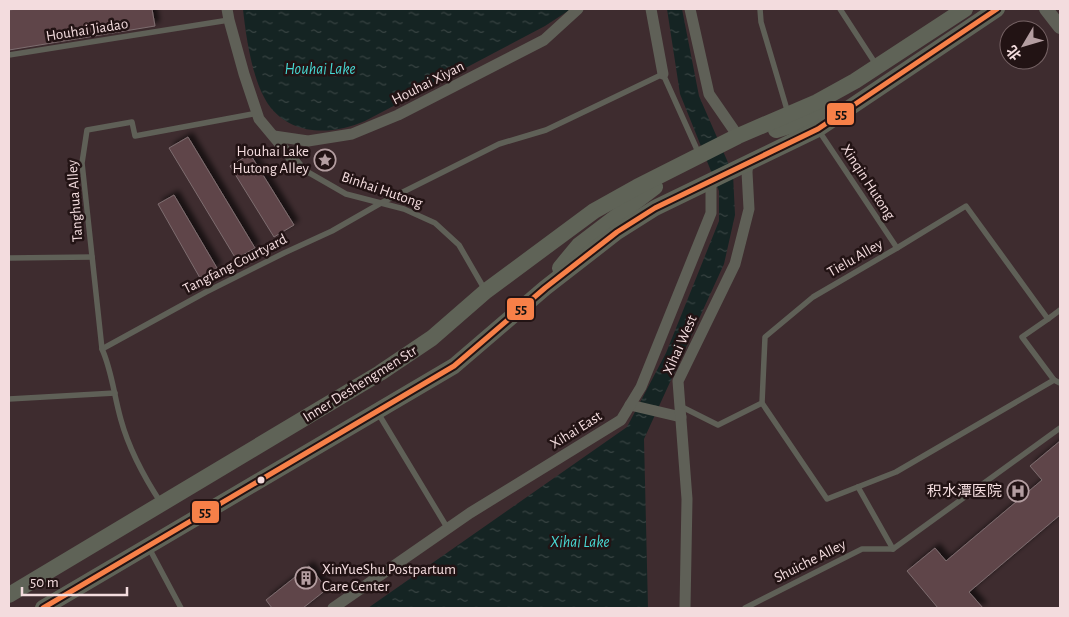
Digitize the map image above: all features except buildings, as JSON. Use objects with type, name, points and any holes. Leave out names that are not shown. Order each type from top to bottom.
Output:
[{"type":"main road","points":[[545,288],[579,245],[652,188],[700,159],[817,102],[855,81],[965,9]]},
{"type":"main road","points":[[43,608],[454,366],[545,288],[617,232],[655,208],[818,129],[997,9]]},
{"type":"main road","points":[[740,140],[810,119],[868,96]]},
{"type":"main road","name":"Inner Deshengmen Str","points":[[9,595],[380,373],[432,338],[486,292],[594,211],[636,187],[700,159]]},
{"type":"street","name":"Houhai Xiyan","points":[[274,136],[308,141],[352,134],[398,115],[544,40],[578,9]]},
{"type":"street","points":[[651,9],[663,74]]},
{"type":"street","points":[[690,9],[709,94],[740,140]]},
{"type":"street","points":[[1046,9],[1060,27]]},
{"type":"street","points":[[228,14],[244,74],[259,119],[299,167]]},
{"type":"street","name":"Xihai West","points":[[685,608],[687,499],[678,381],[735,264],[749,210],[746,172],[748,162]]},
{"type":"street","name":"Xihai East","points":[[333,608],[448,529],[621,420],[633,406],[711,213],[711,182]]},
{"type":"street","points":[[633,406],[668,414],[680,412]]},
{"type":"lane","points":[[760,9],[761,22],[788,115]]},
{"type":"lane","points":[[840,9],[877,66]]},
{"type":"lane","name":"Houhai Jiadao","points":[[9,55],[228,14]]},
{"type":"lane","points":[[663,74],[700,159]]},
{"type":"lane","name":"Tangfang Courtyard","points":[[102,349],[206,292],[332,231],[381,203],[499,144],[546,130],[663,74]]},
{"type":"lane","name":"Tanghua Alley","points":[[161,503],[141,472],[121,422],[108,362],[102,349],[82,163],[87,130],[132,122],[135,136],[258,113]]},
{"type":"lane","name":"Xinqin Hutong","points":[[818,129],[896,248]]},
{"type":"lane","name":"Binhai Hutong","points":[[299,167],[346,194],[404,209],[435,223],[459,245],[486,292]]},
{"type":"lane","name":"Tielu Alley","points":[[762,403],[765,337],[813,296],[966,206],[1048,319]]},
{"type":"lane","points":[[9,258],[92,257]]},
{"type":"lane","points":[[680,412],[718,425],[762,403],[827,499],[896,472],[1057,382],[1022,337],[1060,310]]},
{"type":"lane","points":[[9,399],[115,393]]},
{"type":"lane","points":[[378,412],[448,529]]},
{"type":"lane","points":[[858,487],[893,549],[1060,428]]},
{"type":"lane","points":[[148,545],[182,608]]},
{"type":"lane","name":"Shuiche Alley","points":[[745,608],[862,549],[893,549]]},
{"type":"water","name":"Houhai Lake","points":[[243,9],[571,9],[545,26],[365,121],[340,129],[313,130],[300,128],[288,123],[277,115],[262,94],[248,45]]},
{"type":"water","name":"Xihai Lake","points":[[667,9],[682,9],[699,96],[733,174],[735,215],[724,264],[644,439],[648,608],[368,608],[627,427],[666,353],[719,221],[719,191],[680,94]]},
{"type":"transit line","name":"55","points":[[43,608],[454,366],[545,288],[617,232],[655,208],[818,129],[997,9]]},
{"type":"place","name":"Houhai Lake Hutong Alley","points":[[325,160]]},
{"type":"place","name":"积水潭医院","points":[[1018,491]]},
{"type":"place","name":"XinYueShu Postpartum Care Center","points":[[306,578]]}]
